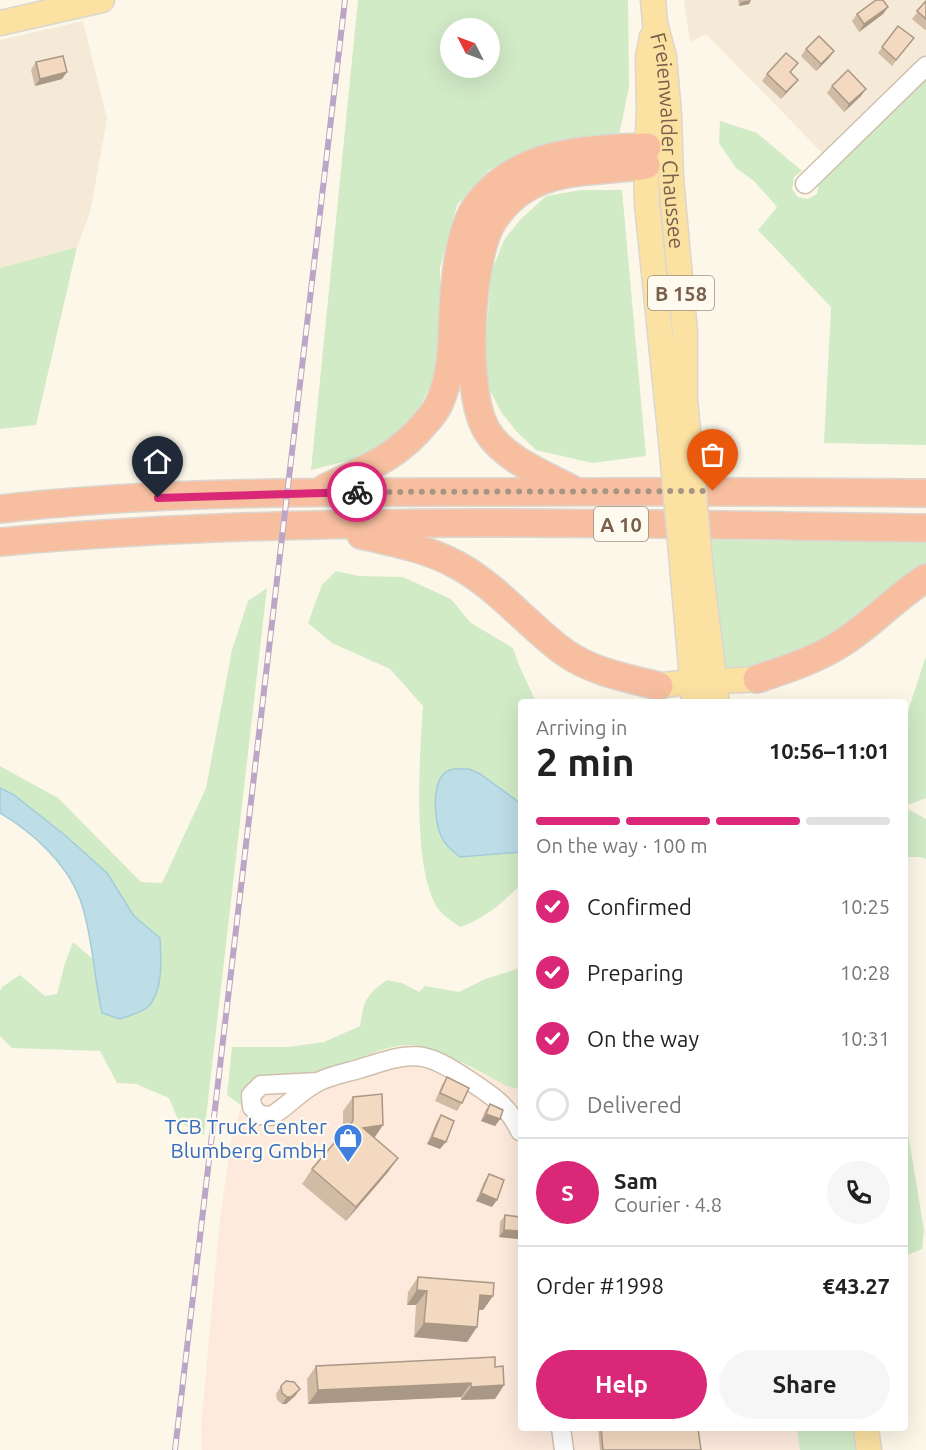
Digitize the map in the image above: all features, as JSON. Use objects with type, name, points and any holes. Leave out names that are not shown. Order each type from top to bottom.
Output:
[{"type":"highway","points":[[318,492],[399,451],[439,405],[452,357],[454,297],[460,248],[477,206],[494,188],[534,161],[562,153],[659,157]]},
{"type":"highway","points":[[576,492],[499,447],[486,430],[479,413],[473,382],[472,353],[474,300],[480,258],[493,221],[510,200],[526,188],[564,175],[659,157]]},
{"type":"highway","name":"A 10","points":[[0,509],[66,501],[318,492],[926,493]]},
{"type":"highway","name":"A 10","points":[[0,542],[91,534],[316,524],[515,523],[926,528]]},
{"type":"highway","points":[[316,524],[399,544],[456,564],[510,603],[565,652],[611,674],[669,694]]},
{"type":"highway","points":[[757,679],[808,662],[843,642],[926,578]]},
{"type":"main road","points":[[0,23],[102,0]]},
{"type":"main road","name":"Freienwalder Chaussee","points":[[654,11],[648,57],[649,113],[659,157],[648,215],[680,440],[704,692]]},
{"type":"main road","points":[[669,694],[704,692],[757,679]]},
{"type":"main road","points":[[739,699],[746,688],[757,679]]},
{"type":"main road","points":[[866,1431],[869,1450]]},
{"type":"street","points":[[805,184],[926,66]]},
{"type":"street","points":[[318,1082],[397,1057],[414,1055],[446,1065],[495,1098],[506,1107],[518,1128]]},
{"type":"street","points":[[561,1431],[564,1450]]},
{"type":"shaded area","points":[[684,0],[926,0],[926,75],[834,165],[706,34],[690,42]]},
{"type":"shaded area","points":[[83,21],[107,119],[90,213],[77,247],[0,268],[0,40]]},
{"type":"shaded area","points":[[406,1045],[427,1046],[509,1087],[518,1089],[518,1431],[797,1431],[800,1450],[202,1450],[201,1427],[220,1220],[231,1141],[247,1086],[256,1080]]},
{"type":"green space","points":[[358,0],[628,0],[629,87],[619,136],[558,143],[489,170],[457,205],[440,268],[441,364],[414,419],[366,456],[311,470]]},
{"type":"green space","points":[[926,75],[926,445],[824,443],[831,307],[758,230],[777,207],[754,181],[736,168],[719,143],[720,121],[757,133],[802,171],[794,177],[792,189],[798,197],[808,199],[817,194],[819,182]]},
{"type":"green space","points":[[581,190],[622,190],[646,456],[592,463],[536,450],[516,431],[501,412],[483,377],[491,273],[504,240],[521,219],[546,196]]},
{"type":"green space","points":[[77,247],[36,425],[0,429],[0,268]]},
{"type":"green space","points":[[708,540],[926,542],[926,572],[802,658],[723,674]]},
{"type":"green space","points":[[336,571],[359,576],[403,577],[451,599],[471,623],[513,648],[535,699],[518,699],[518,802],[480,774],[437,787],[438,825],[445,841],[460,857],[518,852],[518,887],[493,910],[477,920],[460,927],[446,917],[439,910],[430,892],[424,869],[419,812],[423,706],[390,669],[332,643],[308,623],[322,585]]},
{"type":"green space","points":[[267,588],[204,1135],[179,1122],[169,1098],[136,1084],[117,1083],[100,1051],[12,1048],[0,1036],[0,991],[2,987],[20,975],[45,996],[57,994],[73,942],[93,959],[99,999],[160,938],[134,916],[107,873],[66,836],[18,798],[0,788],[0,766],[58,798],[141,882],[162,883],[206,788],[232,650],[248,601]]},
{"type":"green space","points":[[926,656],[926,798],[908,805],[908,711]]},
{"type":"green space","points":[[908,809],[926,819],[926,859],[908,857]]},
{"type":"green space","points":[[518,969],[518,1089],[509,1087],[445,1054],[407,1045],[385,1049],[315,1074],[263,1079],[254,1082],[247,1086],[242,1106],[227,1095],[232,1047],[288,1047],[324,1042],[360,1026],[367,999],[387,980],[402,983],[419,992],[425,986],[459,992],[485,979]]},
{"type":"green space","points":[[908,1133],[924,1230],[922,1249],[908,1255]]},
{"type":"green space","points":[[797,1431],[858,1431],[861,1450],[800,1450]]},
{"type":"water","points":[[469,769],[480,774],[518,802],[518,852],[460,857],[449,848],[439,829],[435,800],[439,781],[450,770]]},
{"type":"water","points":[[0,788],[14,795],[66,836],[107,873],[134,916],[160,938],[159,984],[147,1008],[120,1019],[102,1013],[80,899],[67,873],[47,850],[24,829],[0,813]]},
{"type":"building","points":[[876,0],[883,0],[888,7],[864,24],[857,14]]},
{"type":"building","points":[[926,1],[926,19],[917,11]]},
{"type":"building","points":[[898,26],[914,38],[896,60],[882,47]]},
{"type":"building","points":[[819,36],[834,51],[821,64],[806,49]]},
{"type":"building","points":[[786,53],[798,63],[790,72],[798,80],[786,92],[767,74]]},
{"type":"building","points":[[63,56],[67,72],[40,79],[36,62]]},
{"type":"building","points":[[848,70],[866,89],[849,104],[832,86]]},
{"type":"building","points":[[447,1077],[469,1088],[462,1103],[440,1093]]},
{"type":"building","name":"TCB Truck Center Blumberg GmbH","points":[[382,1094],[383,1125],[363,1128],[398,1158],[356,1207],[312,1169],[353,1121],[353,1097]]},
{"type":"building","points":[[490,1104],[503,1110],[500,1119],[486,1114]]},
{"type":"building","points":[[441,1115],[454,1121],[446,1142],[432,1137]]},
{"type":"building","points":[[489,1174],[504,1180],[497,1200],[481,1193]]},
{"type":"building","points":[[505,1215],[518,1217],[518,1231],[504,1230]]},
{"type":"building","points":[[418,1277],[494,1283],[493,1296],[480,1295],[477,1327],[424,1323],[427,1291],[417,1290]]},
{"type":"building","points":[[495,1357],[495,1367],[503,1366],[504,1385],[471,1387],[471,1383],[318,1390],[316,1366]]},
{"type":"building","points":[[286,1381],[294,1382],[300,1389],[291,1397],[282,1393],[281,1386]]},
{"type":"building","points":[[601,1431],[698,1431],[701,1450],[603,1450]]},
{"type":"railway","points":[[175,1450],[345,0]]},
{"type":"way so far","points":[[357,492],[713,491]]},
{"type":"place","name":"TCB Truck Center Blumberg GmbH","points":[[348,1164]]},
{"type":"route","points":[[158,498],[357,492]]}]
